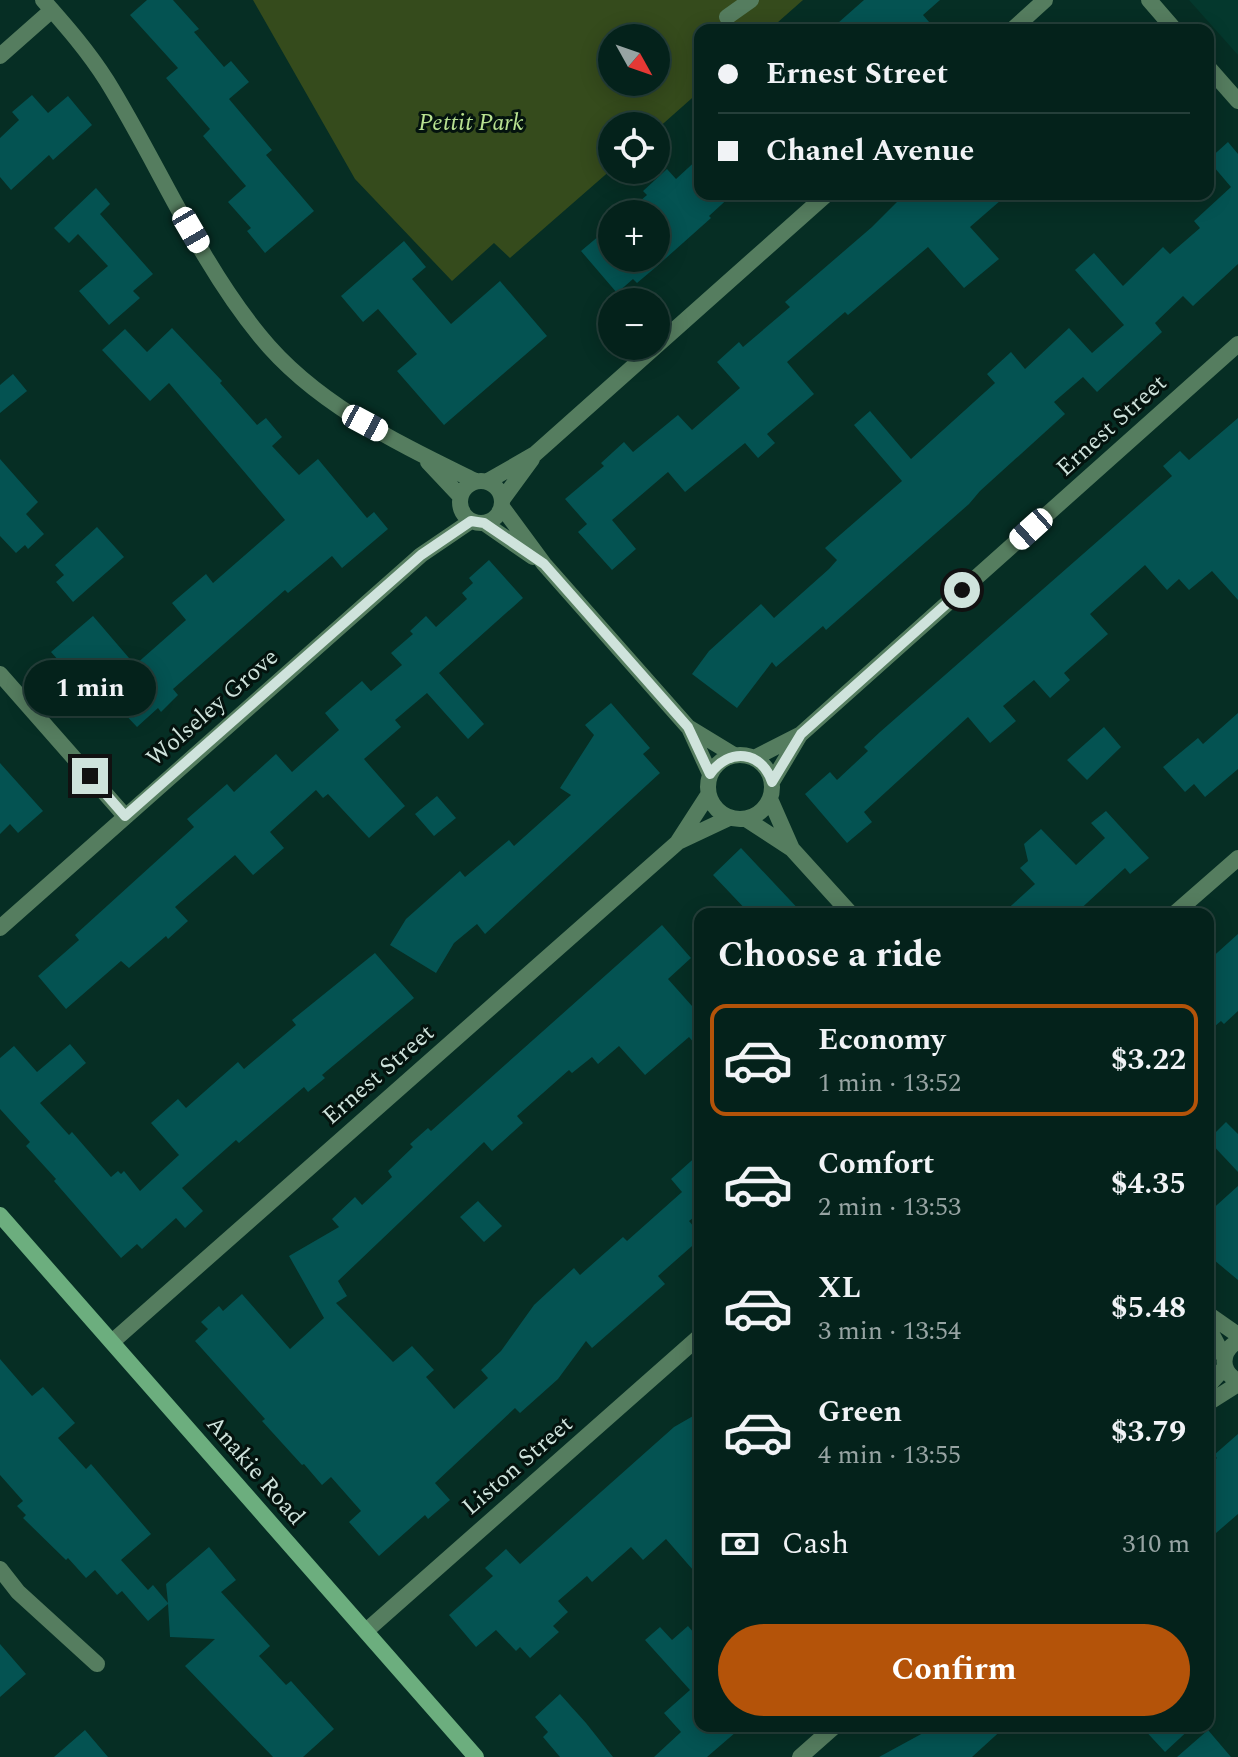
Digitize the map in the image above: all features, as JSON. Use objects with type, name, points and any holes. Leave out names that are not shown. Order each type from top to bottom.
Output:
[{"type":"main road","name":"Anakie Road","points":[[0,1215],[476,1757]]},
{"type":"street","points":[[727,17],[751,0]]},
{"type":"street","points":[[1019,24],[1045,0]]},
{"type":"street","points":[[1149,0],[1170,24]]},
{"type":"street","points":[[0,56],[47,5],[78,38],[107,81],[220,281],[261,338],[305,380],[346,412],[498,489],[502,504],[544,564],[688,727],[710,774]]},
{"type":"street","points":[[1214,74],[1238,101]]},
{"type":"street","points":[[469,513],[466,486],[535,454],[820,200]]},
{"type":"street","name":"Ernest Street","points":[[754,758],[801,734],[1238,344]]},
{"type":"street","points":[[419,451],[469,513],[544,564]]},
{"type":"street","points":[[469,513],[495,518],[535,454]]},
{"type":"street","name":"Wolseley Grove","points":[[0,928],[469,513]]},
{"type":"street","points":[[0,674],[125,816]]},
{"type":"street","points":[[688,727],[734,755],[754,758],[769,772],[771,790],[792,849]]},
{"type":"street","name":"Ernest Street","points":[[771,790],[801,734]]},
{"type":"street","points":[[734,755],[716,765],[710,774],[708,795],[712,805],[792,849],[846,908]]},
{"type":"street","points":[[738,819],[765,808],[771,790]]},
{"type":"street","name":"Ernest Street","points":[[112,1342],[677,843],[708,795]]},
{"type":"street","name":"Ernest Street","points":[[677,843],[738,819]]},
{"type":"street","points":[[1181,908],[1238,858]]},
{"type":"street","points":[[1214,1319],[1238,1338],[1214,1377]]},
{"type":"street","points":[[1214,1340],[1228,1374],[1238,1383],[1214,1399]]},
{"type":"street","name":"Liston Street","points":[[366,1631],[694,1341]]},
{"type":"street","points":[[0,1569],[18,1592],[97,1664]]},
{"type":"street","points":[[800,1757],[828,1732]]},
{"type":"shaded area","points":[[1189,0],[1238,0],[1238,55],[1214,28],[1214,24],[1210,24]]},
{"type":"green space","name":"Pettit Park","points":[[253,0],[803,0],[776,24],[694,24],[694,96],[670,118],[670,112],[598,112],[598,181],[510,258],[494,243],[452,281],[355,179]]},
{"type":"building","points":[[147,0],[173,0],[199,29],[194,32],[224,67],[231,61],[249,82],[229,99],[272,150],[266,155],[314,211],[265,253],[247,231],[251,228],[228,202],[246,186],[203,136],[210,129],[166,78],[178,68],[130,15]]},
{"type":"building","points":[[864,0],[940,0],[923,15],[931,24],[837,24]]},
{"type":"building","points":[[32,95],[48,113],[68,96],[92,125],[53,160],[49,155],[11,190],[0,177],[0,138],[19,120],[12,112]]},
{"type":"building","points":[[1228,142],[1238,154],[1238,264],[1193,306],[1183,296],[1155,323],[1162,332],[1097,392],[1083,377],[1054,402],[1065,414],[969,504],[826,630],[823,626],[776,667],[772,662],[737,708],[692,674],[709,651],[761,604],[774,618],[829,569],[837,560],[825,548],[902,481],[854,425],[870,411],[911,459],[995,383],[987,374],[1011,352],[1025,369],[1069,328],[1092,353],[1124,325],[1075,270],[1094,253],[1123,286],[1163,247],[1170,254],[1200,228],[1194,221],[1231,187],[1214,167],[1214,155]]},
{"type":"building","points":[[694,162],[694,200],[726,200],[670,255],[670,200],[641,200],[647,195],[643,191],[651,184],[670,184],[670,172],[676,179]]},
{"type":"building","points":[[96,188],[110,204],[100,214],[153,274],[133,291],[140,298],[109,325],[79,291],[108,266],[78,234],[69,243],[54,228]]},
{"type":"building","points":[[899,200],[1001,200],[970,227],[999,259],[964,288],[928,247],[848,315],[845,312],[787,362],[814,394],[767,434],[775,443],[758,458],[745,443],[685,492],[668,472],[612,520],[636,549],[612,570],[578,532],[587,524],[565,499],[604,466],[601,463],[624,442],[633,452],[678,415],[692,430],[740,388],[717,362],[739,342],[743,347],[790,307],[785,302]]},
{"type":"building","points":[[598,237],[598,271],[581,251]]},
{"type":"building","points":[[404,241],[426,267],[412,279],[451,324],[500,281],[547,336],[444,425],[397,371],[417,354],[378,309],[363,322],[341,296]]},
{"type":"building","points":[[599,272],[650,272],[637,283],[633,279],[623,288],[613,288]]},
{"type":"building","points":[[172,328],[222,381],[220,383],[257,425],[266,418],[282,437],[272,446],[299,475],[318,459],[367,518],[374,512],[388,529],[342,568],[332,556],[288,593],[285,590],[173,689],[178,695],[161,712],[158,708],[137,727],[120,709],[110,718],[51,652],[93,616],[135,665],[186,620],[172,603],[206,574],[213,583],[285,520],[169,383],[150,401],[102,350],[125,329],[147,352]]},
{"type":"building","points":[[13,374],[27,391],[0,413],[0,385]]},
{"type":"building","points":[[1238,418],[1238,600],[1212,571],[1189,590],[1179,579],[1167,590],[1145,565],[1090,614],[1108,634],[1064,673],[1070,680],[1050,698],[1034,680],[1003,706],[1016,721],[990,743],[968,717],[864,812],[872,822],[847,843],[805,794],[830,772],[837,780],[868,751],[864,747],[880,732],[1172,476],[1163,466],[1180,451],[1189,460]]},
{"type":"building","points":[[0,459],[38,502],[26,514],[44,534],[28,549],[25,545],[16,553],[0,536]]},
{"type":"building","points":[[97,527],[124,557],[73,602],[56,582],[64,575],[55,565]]},
{"type":"building","points":[[489,560],[523,598],[439,673],[484,724],[468,739],[427,693],[395,720],[401,727],[364,759],[405,806],[369,838],[328,794],[323,798],[316,790],[270,832],[284,848],[253,875],[235,855],[175,907],[188,921],[129,968],[121,961],[66,1009],[38,976],[79,940],[75,935],[194,827],[187,819],[227,784],[234,792],[276,754],[292,772],[339,730],[325,713],[362,681],[371,691],[402,665],[391,653],[413,634],[410,631],[426,616],[436,627],[467,599],[462,593],[473,583],[469,578]]},
{"type":"building","points":[[611,703],[650,748],[643,754],[660,773],[485,934],[477,924],[454,943],[436,973],[390,945],[406,919],[460,871],[465,877],[509,840],[514,846],[571,795],[560,788],[594,735],[585,725]]},
{"type":"building","points":[[1238,713],[1238,769],[1205,797],[1194,784],[1185,792],[1163,767],[1198,738],[1203,744]]},
{"type":"building","points":[[1104,727],[1121,747],[1087,780],[1067,760]]},
{"type":"building","points":[[0,763],[43,811],[18,833],[10,824],[0,834]]},
{"type":"building","points":[[437,796],[456,818],[434,836],[415,814]]},
{"type":"building","points":[[1106,811],[1149,858],[1130,874],[1125,868],[1082,908],[1009,908],[1035,884],[1020,868],[1028,861],[1024,844],[1041,829],[1076,865],[1105,838],[1091,823]]},
{"type":"building","points":[[741,848],[797,908],[744,908],[713,875]]},
{"type":"building","points":[[662,925],[691,958],[668,979],[694,1008],[694,1043],[689,1037],[645,1075],[619,1046],[598,1064],[592,1057],[572,1073],[569,1070],[517,1116],[523,1123],[492,1151],[484,1142],[338,1281],[347,1296],[336,1303],[393,1362],[412,1346],[434,1370],[426,1377],[454,1409],[488,1378],[481,1370],[501,1351],[534,1305],[574,1268],[580,1275],[623,1237],[627,1241],[682,1192],[671,1179],[694,1158],[694,1217],[689,1221],[694,1227],[694,1244],[658,1276],[665,1284],[592,1348],[586,1341],[558,1379],[520,1413],[515,1408],[435,1483],[450,1500],[428,1519],[425,1515],[379,1556],[349,1522],[361,1511],[331,1477],[322,1485],[302,1465],[195,1341],[208,1329],[201,1322],[219,1306],[223,1311],[242,1294],[290,1349],[324,1318],[289,1256],[339,1227],[332,1219],[355,1197],[362,1205],[392,1177],[388,1171],[413,1147],[410,1144],[428,1128],[431,1131]]},
{"type":"building","points":[[1238,934],[1238,1011],[1224,1024],[1221,1021],[1214,1027],[1214,956]]},
{"type":"building","points":[[375,953],[414,998],[322,1075],[325,1078],[308,1092],[304,1087],[239,1143],[236,1140],[182,1188],[203,1211],[185,1228],[176,1218],[142,1249],[137,1244],[121,1258],[54,1181],[56,1179],[26,1146],[30,1142],[0,1109],[0,1058],[14,1046],[37,1072],[70,1044],[86,1063],[40,1103],[69,1135],[72,1132],[111,1177],[118,1171],[121,1174],[124,1171],[140,1191],[179,1155],[151,1123],[178,1099],[186,1108],[238,1062],[244,1069],[296,1025],[292,1020]]},
{"type":"building","points":[[1226,1122],[1238,1134],[1238,1172],[1214,1146],[1214,1134]]},
{"type":"building","points":[[1238,1186],[1238,1280],[1214,1260],[1214,1208]]},
{"type":"building","points":[[478,1201],[502,1226],[484,1242],[460,1217]]},
{"type":"building","points":[[0,1359],[32,1396],[43,1387],[75,1423],[58,1438],[86,1469],[91,1464],[151,1534],[121,1560],[148,1590],[153,1585],[168,1603],[166,1584],[209,1547],[236,1580],[221,1592],[270,1646],[259,1656],[286,1685],[291,1681],[334,1729],[303,1757],[273,1757],[185,1666],[215,1639],[170,1637],[168,1604],[148,1621],[122,1591],[117,1595],[95,1570],[86,1578],[23,1518],[26,1515],[17,1506],[23,1501],[0,1475]]},
{"type":"building","points":[[694,1415],[694,1571],[666,1539],[643,1560],[631,1547],[592,1582],[587,1576],[558,1601],[568,1612],[553,1626],[559,1632],[530,1658],[520,1647],[516,1651],[496,1630],[476,1647],[449,1615],[493,1576],[485,1568],[506,1549],[520,1564],[674,1427]]},
{"type":"building","points":[[1238,1434],[1238,1514],[1214,1535],[1214,1460],[1217,1458],[1214,1455]]},
{"type":"building","points":[[688,1626],[694,1633],[694,1732],[736,1732],[707,1757],[654,1757],[681,1732],[664,1713],[690,1690],[645,1640],[660,1627],[672,1640]]},
{"type":"building","points":[[0,1644],[26,1674],[0,1697]]},
{"type":"building","points":[[560,1694],[613,1757],[560,1757],[543,1737],[548,1732],[535,1717]]},
{"type":"building","points":[[85,1730],[108,1757],[54,1757]]},
{"type":"building","points":[[925,1732],[999,1732],[972,1757],[879,1757]]},
{"type":"building","points":[[1147,1732],[1187,1732],[1165,1752]]},
{"type":"building","points":[[1206,1732],[1210,1732],[1231,1757],[1177,1757]]},
{"type":"route","points":[[90,776],[125,816],[421,555],[471,521],[484,523],[544,564],[688,727],[710,774],[725,759],[744,755],[762,764],[772,782],[801,734],[962,590]]}]
